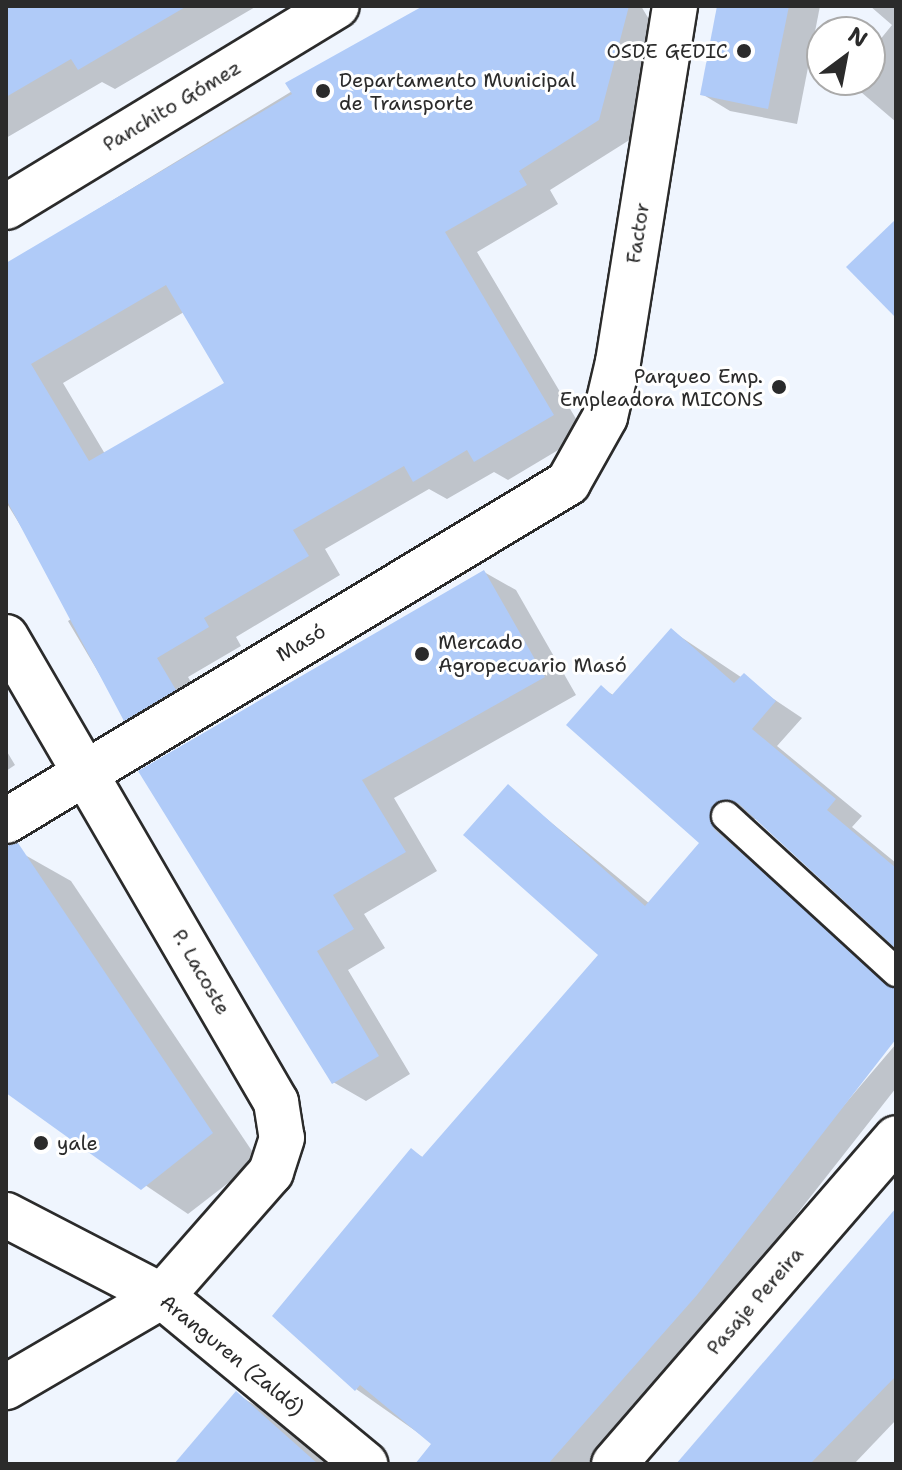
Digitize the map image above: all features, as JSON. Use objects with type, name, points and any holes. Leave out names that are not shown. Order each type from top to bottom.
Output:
[{"type":"street","name":"Panchito Gómez","points":[[6,207],[337,6]]},
{"type":"street","name":"Factor","points":[[588,457],[618,362],[675,6]]},
{"type":"street","name":"Masó","points":[[6,821],[568,483],[588,457]]},
{"type":"street","name":"P. Lacoste","points":[[6,637],[276,1102],[282,1138],[271,1172],[162,1296],[6,1387]]},
{"type":"street","name":"Pasaje Pereira","points":[[614,1464],[890,1157]]},
{"type":"street","name":"Aranguren (Zaldó)","points":[[6,1215],[162,1296],[365,1464]]},
{"type":"lane","points":[[726,816],[896,972]]},
{"type":"building","points":[[6,6],[187,6],[78,70],[71,59],[6,97]]},
{"type":"building","points":[[423,6],[629,6],[599,120],[519,171],[527,185],[445,232],[554,415],[474,462],[467,450],[413,482],[404,466],[293,530],[309,556],[204,618],[209,627],[157,658],[176,690],[124,721],[6,499],[6,263],[292,94],[285,83]],"holes":[[[166,285],[224,383],[89,461],[31,364]]]},
{"type":"building","name":"OSDE GEDIC","points":[[717,6],[789,6],[768,109],[700,95]]},
{"type":"building","points":[[896,219],[896,318],[846,267]]},
{"type":"building","points":[[484,570],[545,677],[362,780],[406,852],[333,895],[354,929],[317,951],[379,1056],[332,1084],[138,771]]},
{"type":"building","points":[[671,628],[734,683],[744,673],[776,701],[752,729],[836,799],[827,810],[896,868],[896,949],[738,803],[722,800],[710,812],[714,829],[896,989],[896,1039],[697,1295],[548,1464],[415,1464],[431,1444],[360,1385],[355,1391],[272,1316],[411,1148],[422,1157],[598,955],[463,835],[508,784],[645,906],[699,843],[566,725],[601,685],[612,695]]},
{"type":"building","points":[[18,843],[213,1133],[141,1190],[6,1093],[6,846]]},
{"type":"building","points":[[896,1208],[896,1376],[810,1464],[676,1464]]},
{"type":"building","points":[[236,1391],[318,1464],[174,1464]]},
{"type":"place","name":"OSDE GEDIC","points":[[744,51]]},
{"type":"place","name":"Departamento Municipal de Transporte","points":[[323,91]]},
{"type":"place","name":"Parqueo Emp. Empleadora MICONS","points":[[779,387]]},
{"type":"place","name":"Mercado Agropecuario Masó","points":[[422,654]]},
{"type":"place","name":"yale","points":[[41,1143]]}]
